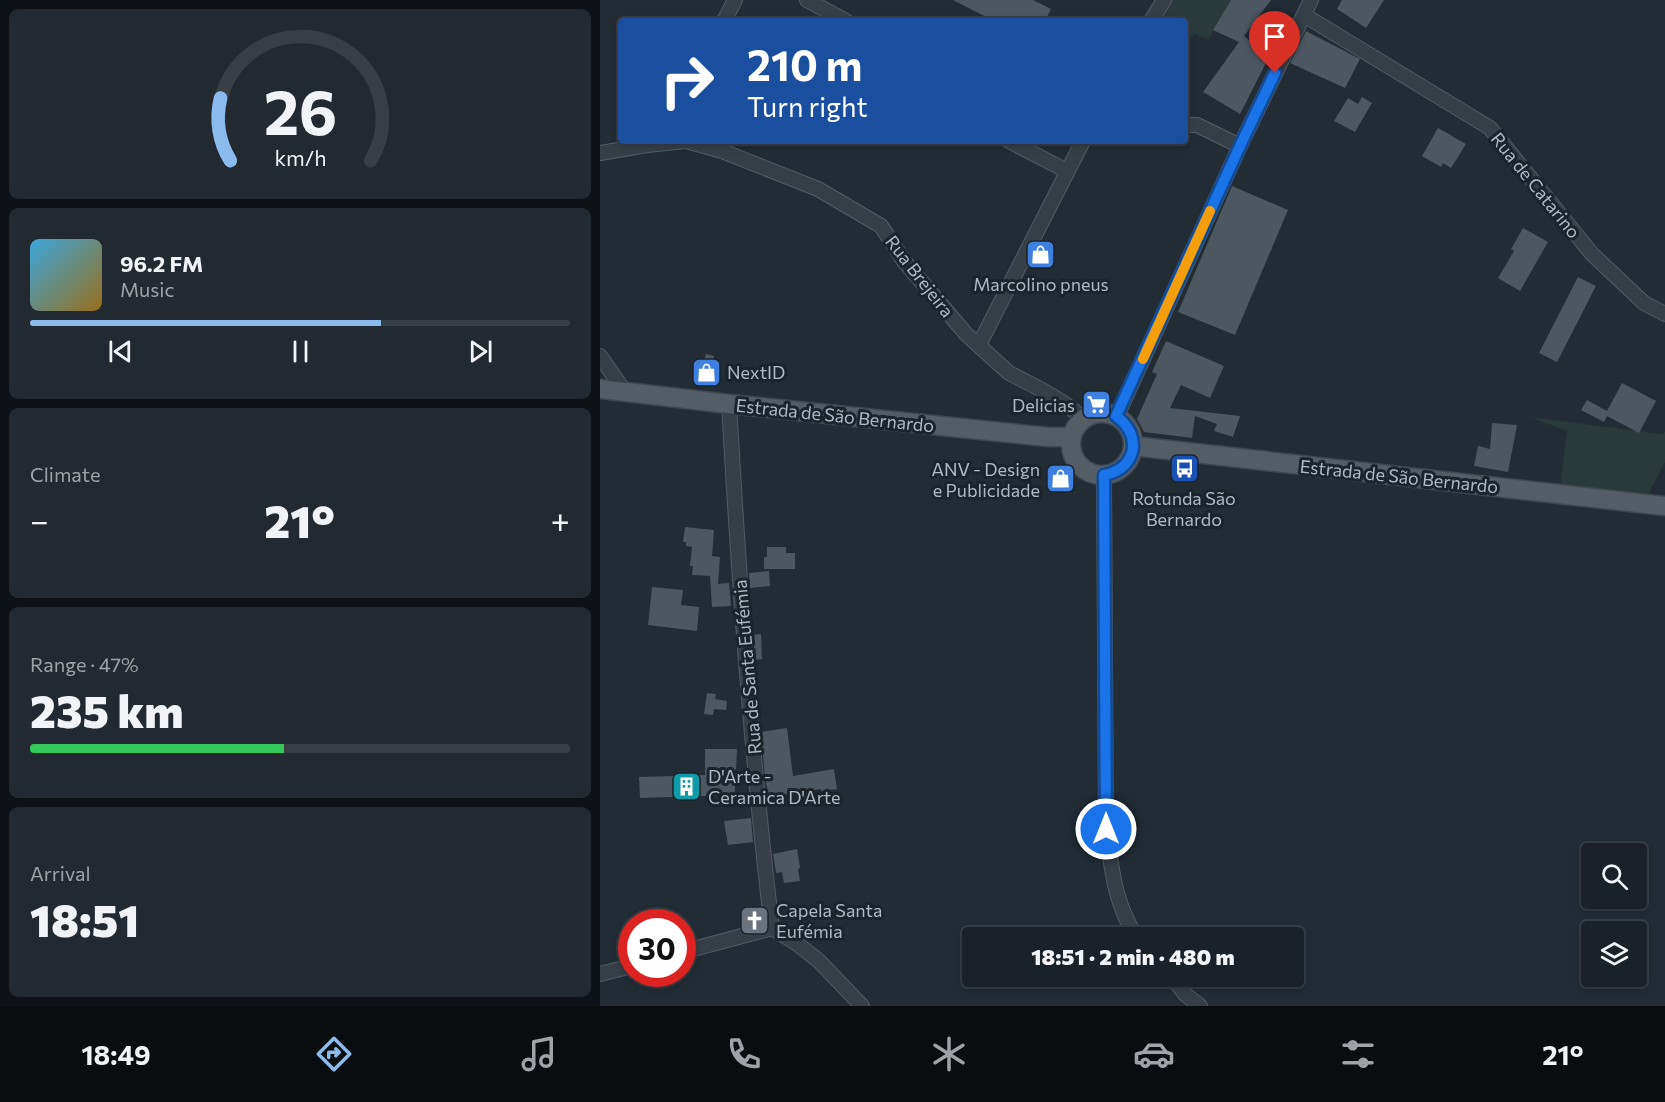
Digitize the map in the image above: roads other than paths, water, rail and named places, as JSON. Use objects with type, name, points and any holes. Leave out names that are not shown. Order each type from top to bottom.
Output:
[{"type":"main road","name":"Estrada de São Bernardo","points":[[600,389],[729,405],[1071,438]]},
{"type":"main road","points":[[1099,412],[1116,416],[1130,429],[1133,437],[1131,455],[1121,469],[1113,474],[1095,475],[1086,471],[1073,457],[1070,447],[1073,430],[1083,418],[1091,414],[1099,412]]},
{"type":"main road","name":"Estrada de São Bernardo","points":[[1133,446],[1665,506]]},
{"type":"street","points":[[726,18],[735,0]]},
{"type":"street","points":[[807,0],[840,18]]},
{"type":"street","points":[[1153,18],[1164,0]]},
{"type":"street","points":[[1297,0],[1304,15]]},
{"type":"street","points":[[1116,416],[1240,146],[1311,0]]},
{"type":"street","name":"Rua de Catarino","points":[[1304,15],[1490,128],[1592,254],[1644,303],[1665,314]]},
{"type":"street","points":[[1188,125],[1197,125],[1240,146]]},
{"type":"street","name":"Rua Brejeira","points":[[600,153],[657,144]]},
{"type":"street","name":"Rua Brejeira","points":[[697,144],[722,151],[818,189],[881,226],[904,261],[966,334],[1009,373],[1064,403],[1083,418]]},
{"type":"street","points":[[1015,144],[1067,171]]},
{"type":"street","points":[[979,345],[1081,144]]},
{"type":"street","points":[[600,356],[625,392]]},
{"type":"street","name":"Rua de Santa Eufémia","points":[[729,405],[760,832],[772,928]]},
{"type":"street","points":[[1104,475],[1106,829],[1114,886],[1122,911],[1131,927]]},
{"type":"street","points":[[696,948],[772,928],[819,961],[862,1006]]},
{"type":"street","points":[[600,974],[618,970]]},
{"type":"street","points":[[1179,987],[1200,1006]]},
{"type":"place","name":"Marcolino pneus","points":[[1041,255]]},
{"type":"place","name":"NextID","points":[[706,372]]},
{"type":"place","name":"Delicias","points":[[1096,405]]},
{"type":"place","name":"Rotunda São Bernardo","points":[[1184,469]]},
{"type":"place","name":"ANV - Design e Publicidade","points":[[1061,479]]},
{"type":"place","name":"D'Arte - Ceramica D'Arte","points":[[687,786]]},
{"type":"place","name":"Capela Santa Eufémia","points":[[755,920]]}]
